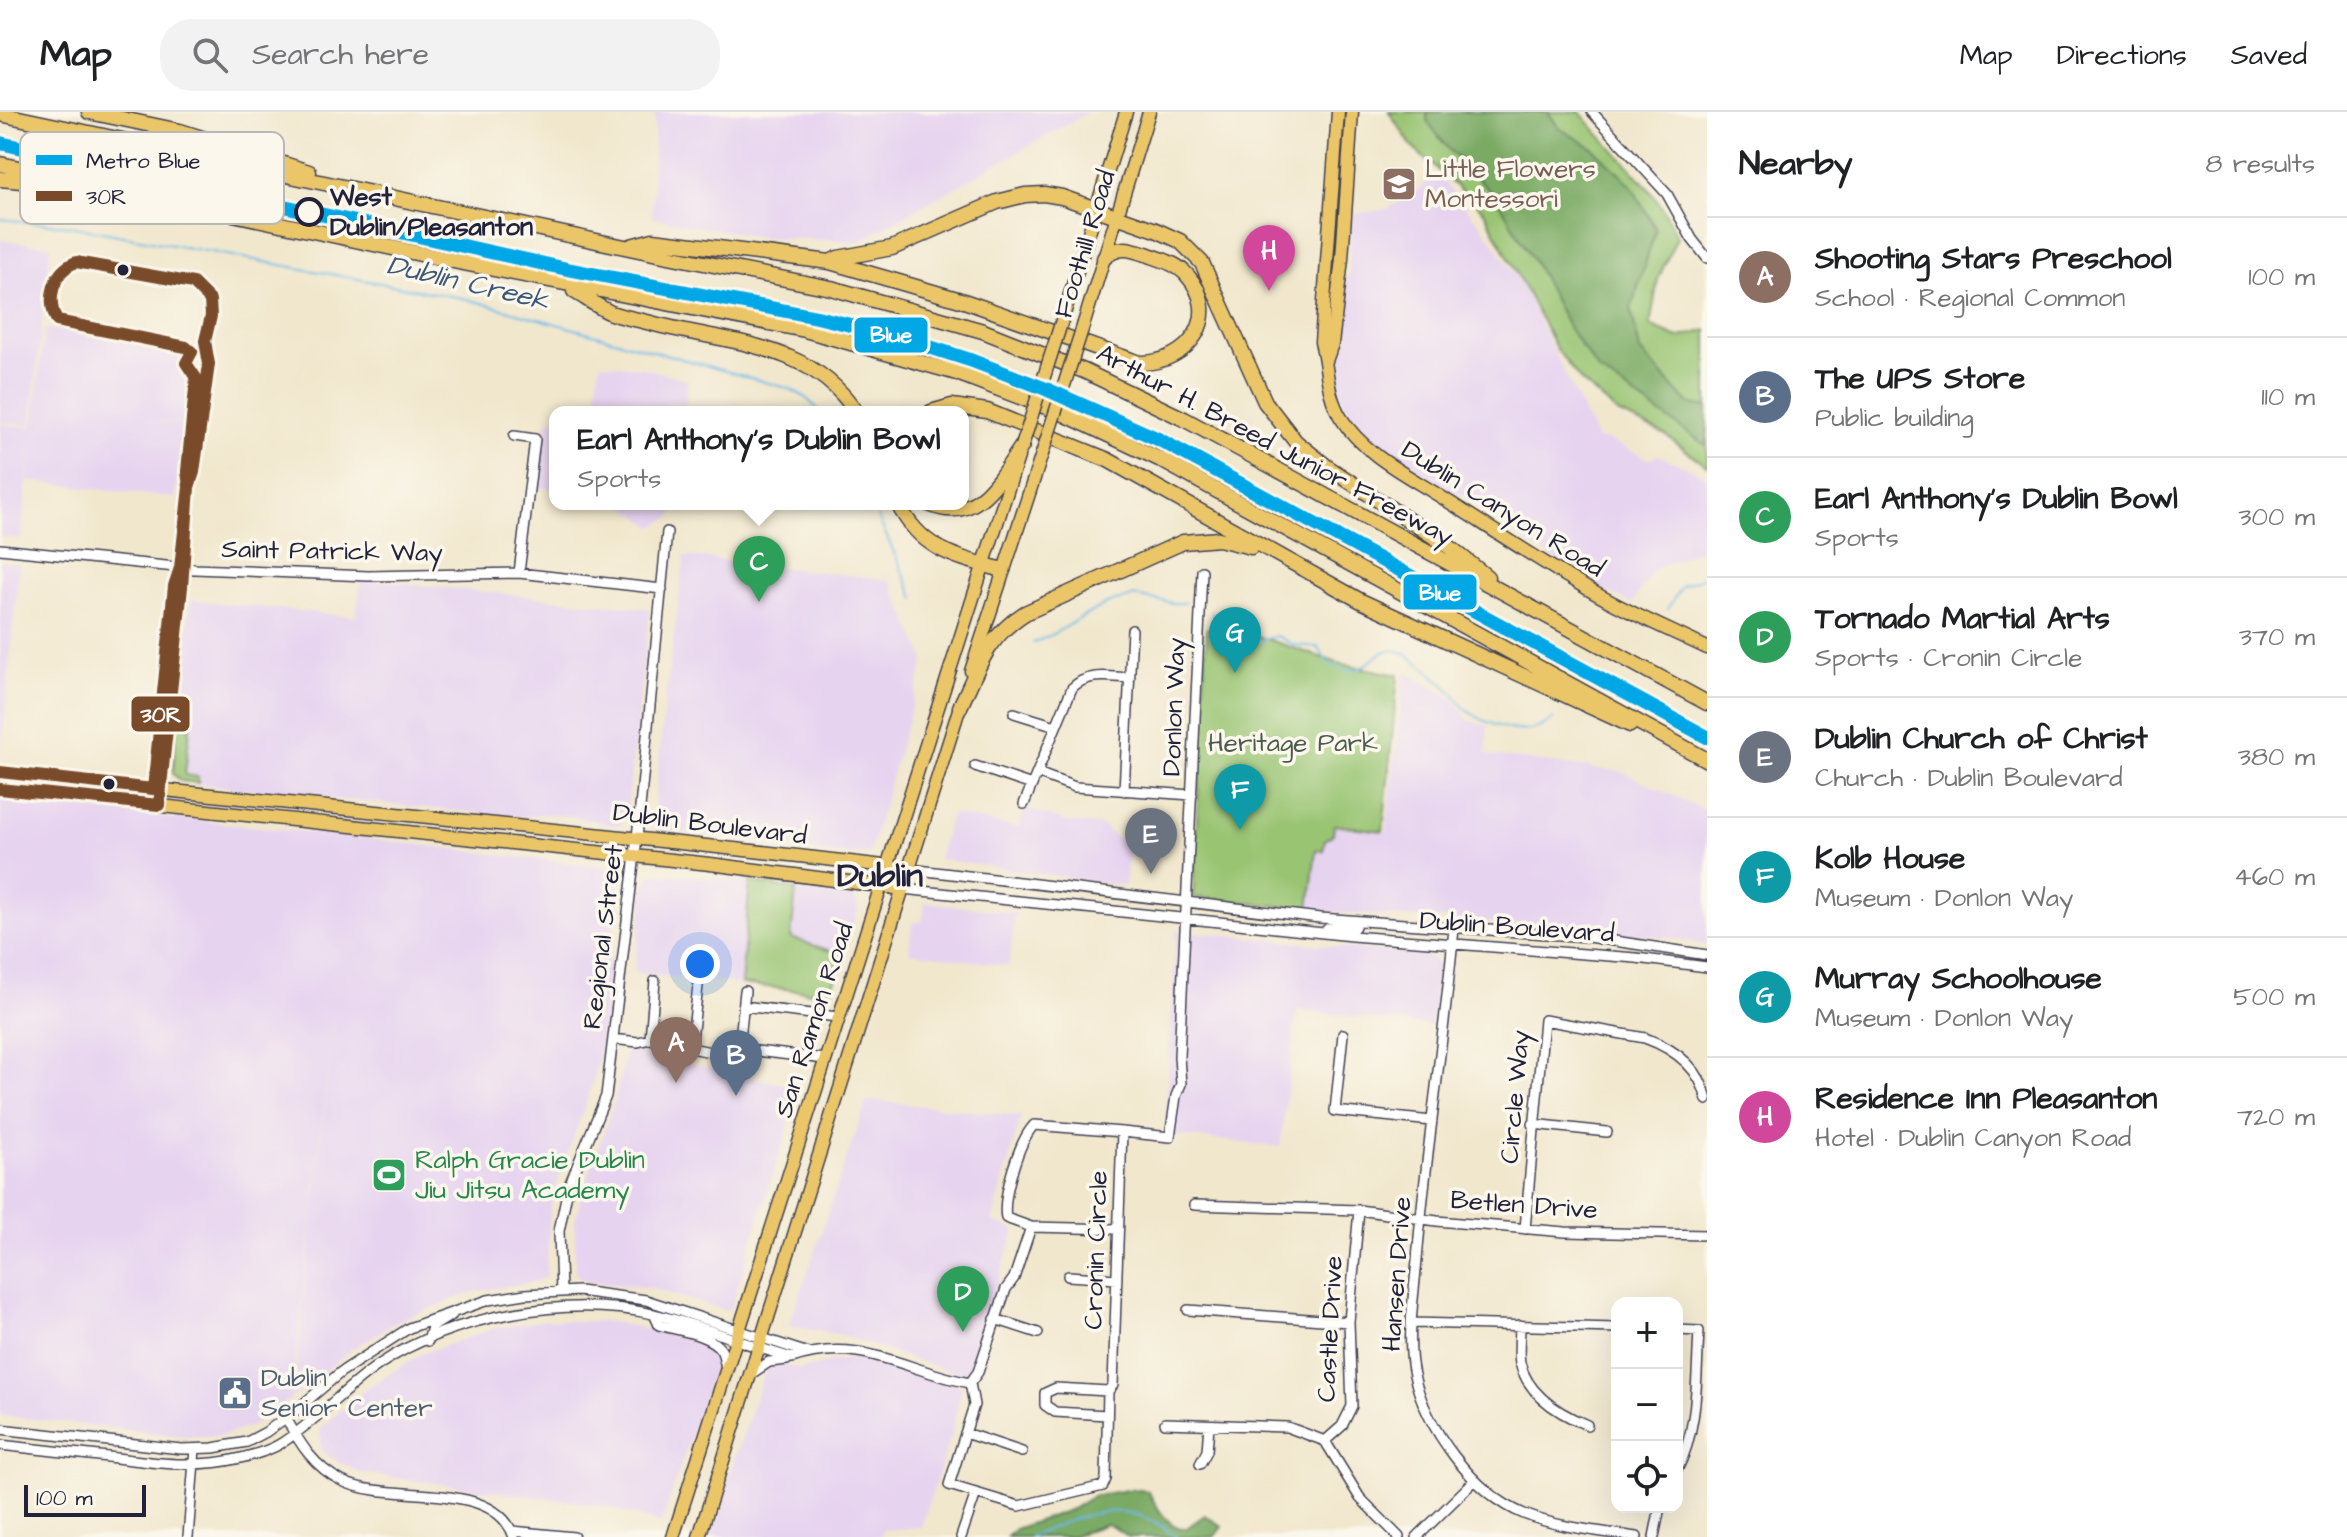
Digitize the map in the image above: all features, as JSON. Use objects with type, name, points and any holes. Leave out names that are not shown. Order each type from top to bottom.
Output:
[{"type":"highway","points":[[89,112],[182,132]]},
{"type":"highway","name":"Arthur H. Breed Junior Freeway","points":[[0,114],[85,132]]},
{"type":"highway","points":[[284,163],[351,188]]},
{"type":"highway","name":"Arthur H. Breed Junior Freeway","points":[[284,174],[883,301],[983,331],[1097,377],[1184,419],[1707,703]]},
{"type":"highway","points":[[830,262],[892,248],[997,202],[1025,195],[1062,197],[1180,241],[1202,263],[1265,402],[1296,442],[1326,466],[1451,548],[1501,591]]},
{"type":"highway","points":[[276,224],[562,284],[751,319],[855,342],[957,373],[1062,413],[1161,460],[1707,760]]},
{"type":"highway","points":[[630,246],[653,240],[830,262],[964,301],[1140,363],[1168,360],[1180,353],[1197,334],[1201,309],[1195,285],[1186,273],[1161,259],[1123,247],[1111,251],[1104,258]]},
{"type":"highway","points":[[562,284],[612,313],[684,332],[765,348],[802,361],[833,383],[851,406]]},
{"type":"highway","points":[[969,408],[987,411],[1138,476],[1361,601],[1616,720],[1664,737]]},
{"type":"highway","points":[[969,506],[991,489],[1022,446]]},
{"type":"highway","points":[[901,510],[911,527],[928,543],[950,554],[1003,570]]},
{"type":"highway","points":[[960,707],[986,651],[1003,628],[1033,609],[1183,542],[1219,539],[1289,561]]},
{"type":"main road","name":"Foothill Road","points":[[1043,379],[1126,112]]},
{"type":"main road","name":"Foothill Road","points":[[1063,388],[1149,112]]},
{"type":"main road","name":"Dublin Canyon Road","points":[[1338,112],[1321,342],[1327,380],[1336,408],[1354,435],[1367,448],[1542,562],[1605,599],[1707,648]]},
{"type":"main road","name":"Dublin Canyon Road","points":[[1326,361],[1332,344],[1342,259],[1352,112]]},
{"type":"main road","name":"San Ramon Road","points":[[673,1537],[1043,379]]},
{"type":"main road","name":"San Ramon Road","points":[[699,1537],[1063,388]]},
{"type":"main road","name":"Dublin Boulevard","points":[[0,772],[910,869]]},
{"type":"main road","name":"Dublin Boulevard","points":[[0,789],[635,856],[903,889]]},
{"type":"main road","points":[[346,826],[364,820],[366,811]]},
{"type":"main road","points":[[368,828],[392,813]]},
{"type":"street","points":[[1592,112],[1667,194],[1692,239],[1707,258]]},
{"type":"street","points":[[155,805],[174,586],[180,568],[209,364],[206,355],[194,351],[186,361],[187,368],[196,378],[187,471],[190,481]]},
{"type":"street","points":[[194,374],[206,370]]},
{"type":"street","points":[[514,436],[535,439],[519,573]]},
{"type":"street","name":"Regional Street","points":[[561,1292],[559,1231],[565,1199],[606,1096],[637,838],[667,532]]},
{"type":"street","name":"Saint Patrick Way","points":[[0,549],[180,568],[380,577],[519,573],[662,589]]},
{"type":"street","name":"Donlon Way","points":[[1122,1132],[1170,1137],[1176,1096],[1181,1084],[1179,1057],[1202,571]]},
{"type":"street","points":[[1124,791],[1132,630]]},
{"type":"street","points":[[1024,804],[1072,688],[1089,677],[1130,678]]},
{"type":"street","points":[[1014,713],[1056,726]]},
{"type":"street","points":[[975,766],[1032,785]]},
{"type":"street","points":[[1037,773],[1075,787],[1192,795]]},
{"type":"street","name":"Dublin Boulevard","points":[[910,869],[1357,922],[1588,937],[1707,955]]},
{"type":"street","name":"Dublin Boulevard","points":[[903,889],[1323,933],[1636,958],[1707,967]]},
{"type":"street","name":"Dublin Boulevard","points":[[1323,933],[1330,927],[1354,928],[1357,922]]},
{"type":"street","name":"Hansen Drive","points":[[1454,928],[1421,1218],[1412,1323],[1413,1373],[1427,1413],[1447,1447],[1474,1481],[1522,1513],[1572,1527],[1637,1537]]},
{"type":"street","points":[[650,1039],[655,981]]},
{"type":"street","points":[[691,1048],[698,986]]},
{"type":"street","points":[[613,1039],[638,1042],[650,1039],[738,1058],[745,991]]},
{"type":"street","points":[[743,1006],[838,1017]]},
{"type":"street","name":"Circle Way","points":[[1525,1229],[1544,1020],[1658,1043],[1686,1061],[1698,1076],[1707,1100]]},
{"type":"street","points":[[1343,1034],[1335,1111],[1432,1121]]},
{"type":"street","points":[[739,1049],[825,1059]]},
{"type":"street","points":[[1533,1124],[1607,1132]]},
{"type":"street","points":[[1118,1229],[1031,1227],[1006,1218],[1004,1206],[1025,1135],[1034,1125],[1122,1132]]},
{"type":"street","name":"Cronin Circle","points":[[1031,1227],[978,1372],[970,1383],[974,1405],[949,1485],[1019,1506],[1103,1486],[1106,1479],[1108,1391],[1113,1385],[1122,1132]]},
{"type":"street","name":"Betlen Drive","points":[[1194,1205],[1359,1210],[1525,1229],[1707,1235]]},
{"type":"street","name":"Castle Drive","points":[[1325,1441],[1342,1426],[1352,1406],[1349,1322],[1359,1210]]},
{"type":"street","points":[[1068,1276],[1117,1279]]},
{"type":"street","points":[[0,1429],[195,1449],[247,1442],[286,1418],[341,1372],[387,1340],[418,1324],[488,1300],[561,1292],[603,1293],[646,1300],[738,1334],[808,1353]]},
{"type":"street","points":[[428,1341],[432,1327],[462,1308]]},
{"type":"street","points":[[0,1445],[176,1466],[214,1464],[245,1457],[278,1446],[344,1390],[382,1363],[477,1320],[520,1312],[612,1309],[654,1314],[738,1334]]},
{"type":"street","points":[[1188,1310],[1349,1322]]},
{"type":"street","points":[[654,1314],[659,1325],[717,1345],[723,1354],[726,1370]]},
{"type":"street","points":[[995,1319],[1038,1333]]},
{"type":"street","points":[[1412,1323],[1611,1328]]},
{"type":"street","points":[[1520,1325],[1520,1364],[1533,1388],[1561,1414],[1587,1425]]},
{"type":"street","points":[[1683,1330],[1699,1331],[1695,1408],[1683,1456]]},
{"type":"street","points":[[760,1341],[792,1358]]},
{"type":"street","points":[[749,1376],[769,1362],[783,1362],[808,1353],[836,1349],[860,1351],[970,1383]]},
{"type":"street","points":[[1107,1415],[1055,1412],[1045,1405],[1045,1393],[1056,1388],[1108,1391]]},
{"type":"street","points":[[286,1418],[308,1455],[341,1481],[372,1490],[488,1505],[499,1513],[513,1534],[574,1537]]},
{"type":"street","points":[[1165,1423],[1287,1427],[1325,1441],[1360,1498],[1399,1537]]},
{"type":"street","points":[[1200,1464],[1207,1451],[1209,1425]]},
{"type":"street","points":[[965,1433],[1022,1452]]},
{"type":"street","points":[[188,1537],[195,1449]]},
{"type":"street","points":[[1417,1537],[1474,1481]]},
{"type":"street","points":[[961,1537],[976,1493]]},
{"type":"street","points":[[1654,1537],[1659,1513]]},
{"type":"shaded area","points":[[655,112],[1089,112],[860,241],[761,237],[652,218]]},
{"type":"shaded area","points":[[1437,174],[1485,230],[1519,281],[1597,439],[1607,440],[1649,459],[1658,455],[1707,476],[1707,546],[1653,570],[1632,604],[1597,587],[1520,538],[1508,524],[1483,505],[1465,494],[1459,497],[1454,495],[1373,441],[1343,404],[1333,363],[1341,300],[1349,273],[1350,215],[1388,209]]},
{"type":"shaded area","points":[[0,240],[51,246],[30,425],[0,422]]},
{"type":"shaded area","points":[[45,329],[180,350],[180,368],[188,379],[183,424],[136,419],[183,425],[175,498],[28,481],[31,439],[21,539],[0,537],[0,424],[32,427]]},
{"type":"shaded area","points":[[600,363],[643,368],[688,380],[686,406],[595,406]]},
{"type":"shaded area","points":[[546,421],[549,421],[549,488],[537,487]]},
{"type":"shaded area","points":[[630,510],[673,510],[672,517],[653,527]]},
{"type":"shaded area","points":[[685,556],[890,580],[925,660],[869,854],[838,854],[663,830],[653,823],[665,700]]},
{"type":"shaded area","points":[[0,561],[19,564],[0,761]]},
{"type":"shaded area","points":[[361,579],[650,609],[626,818],[621,824],[615,826],[578,817],[544,814],[521,817],[338,799],[184,782],[176,777],[172,769],[191,600],[356,617]]},
{"type":"shaded area","points":[[1405,672],[1454,699],[1468,720],[1488,726],[1486,755],[1622,772],[1707,811],[1707,945],[1665,937],[1536,925],[1309,911],[1317,850],[1324,850],[1325,840],[1333,834],[1334,826],[1386,832]]},
{"type":"shaded area","points":[[0,800],[353,837],[614,871],[618,880],[601,1042],[593,1083],[550,1209],[546,1276],[539,1281],[473,1292],[399,1320],[352,1349],[293,1397],[341,954],[291,1399],[252,1426],[221,1436],[179,1436],[0,1415]]},
{"type":"shaded area","points":[[1025,808],[1067,822],[1101,825],[1129,848],[1125,886],[938,859],[951,814],[1019,828]]},
{"type":"shaded area","points":[[658,873],[749,882],[740,984],[634,973],[645,886],[651,876]]},
{"type":"shaded area","points":[[797,890],[851,896],[856,900],[858,910],[843,954],[791,938]]},
{"type":"shaded area","points":[[925,902],[1015,913],[1009,966],[909,952],[912,923],[922,922]]},
{"type":"shaded area","points":[[1176,930],[1428,956],[1435,960],[1438,967],[1431,1026],[1297,1010],[1280,1147],[1165,1134]]},
{"type":"shaded area","points":[[626,1050],[800,1088],[732,1305],[727,1311],[651,1288],[587,1281],[575,1271],[575,1221],[616,1097]]},
{"type":"shaded area","points":[[867,1100],[1021,1116],[992,1222],[1015,1230],[968,1372],[960,1375],[838,1334],[789,1326]]},
{"type":"shaded area","points":[[547,1320],[612,1322],[642,1328],[701,1345],[713,1354],[716,1361],[661,1524],[605,1506],[360,1473],[325,1454],[321,1448],[320,1428],[370,1386],[423,1353],[496,1328]]},
{"type":"shaded area","points":[[864,1355],[962,1386],[951,1435],[921,1527],[883,1530],[879,1537],[708,1537],[766,1367],[776,1363],[801,1369]]},
{"type":"green space","points":[[1389,112],[1580,112],[1646,185],[1677,237],[1658,279],[1650,326],[1678,338],[1707,330],[1707,466],[1664,434],[1617,413],[1580,380],[1557,350],[1484,211],[1413,148]]},
{"type":"green space","points":[[1427,112],[1548,112],[1559,128],[1593,148],[1631,185],[1656,229],[1631,309],[1640,351],[1688,403],[1707,407],[1707,446],[1599,371],[1569,329],[1496,197],[1449,150],[1427,121]]},
{"type":"green space","name":"Heritage Park","points":[[1207,628],[1237,629],[1338,663],[1398,675],[1383,831],[1334,825],[1333,834],[1325,840],[1323,851],[1316,850],[1309,909],[1193,897]]},
{"type":"green space","points":[[177,726],[190,727],[185,775],[198,777],[198,783],[181,781],[173,774]]},
{"type":"green space","points":[[750,882],[796,890],[791,938],[843,955],[830,994],[741,984]]},
{"type":"green space","points":[[1133,1489],[1148,1491],[1163,1515],[1179,1527],[1185,1529],[1205,1515],[1222,1527],[1214,1537],[1129,1537],[1107,1524],[1069,1537],[1007,1537],[1015,1529],[1072,1509],[1093,1496]]},
{"type":"waterway","name":"Dublin Creek","points":[[0,219],[20,221]]},
{"type":"waterway","name":"Dublin Creek","points":[[49,224],[467,299],[790,389],[815,406]]},
{"type":"waterway","name":"Dublin Creek","points":[[875,510],[915,599]]},
{"type":"waterway","name":"Dublin Creek","points":[[1668,609],[1681,586],[1707,576]]},
{"type":"waterway","name":"Dublin Creek","points":[[1033,643],[1109,603],[1134,596],[1185,603]]},
{"type":"waterway","name":"Dublin Creek","points":[[1212,612],[1214,623],[1258,641],[1277,636],[1294,645],[1317,647],[1329,663],[1345,670],[1356,670],[1387,651],[1397,651],[1434,675],[1468,711],[1502,727],[1530,730],[1554,719]]},
{"type":"waterway","points":[[1030,1537],[1069,1521],[1105,1512],[1140,1515],[1176,1537]]},
{"type":"metro line","name":"Blue","points":[[0,143],[20,147]]},
{"type":"metro line","name":"Blue","points":[[284,206],[567,269],[817,317],[892,335],[970,360],[1046,389],[1158,439],[1707,737]]},
{"type":"transit line","name":"30R","points":[[76,262],[193,283],[210,300],[211,316],[205,341],[209,364],[194,472],[189,487],[187,471],[196,378],[186,363],[192,352],[186,347],[57,321],[52,304],[54,287],[62,272],[76,262]]},
{"type":"transit line","name":"30R","points":[[0,772],[153,789],[174,586],[180,568],[189,487]]},
{"type":"transit line","name":"30R","points":[[0,789],[159,805],[182,587],[189,487]]},
{"type":"place","name":"Little Flowers Montessori","points":[[1399,184]]},
{"type":"place","name":"West Dublin/Pleasanton","points":[[309,212]]},
{"type":"place","name":"Residence Inn Pleasanton","points":[[1269,291]]},
{"type":"place","name":"Earl Anthony's Dublin Bowl","points":[[759,602]]},
{"type":"place","name":"Murray Schoolhouse","points":[[1235,673]]},
{"type":"place","name":"Kolb House","points":[[1240,830]]},
{"type":"place","name":"Dublin Church of Christ","points":[[1151,874]]},
{"type":"place","name":"Shooting Stars Preschool","points":[[676,1083]]},
{"type":"place","name":"The UPS Store","points":[[736,1096]]},
{"type":"place","name":"Ralph Gracie Dublin Jiu Jitsu Academy","points":[[389,1175]]},
{"type":"place","name":"Tornado Martial Arts","points":[[963,1332]]},
{"type":"place","name":"Dublin Senior Center","points":[[235,1393]]},
{"type":"district","name":"Dublin","points":[[880,876]]}]
